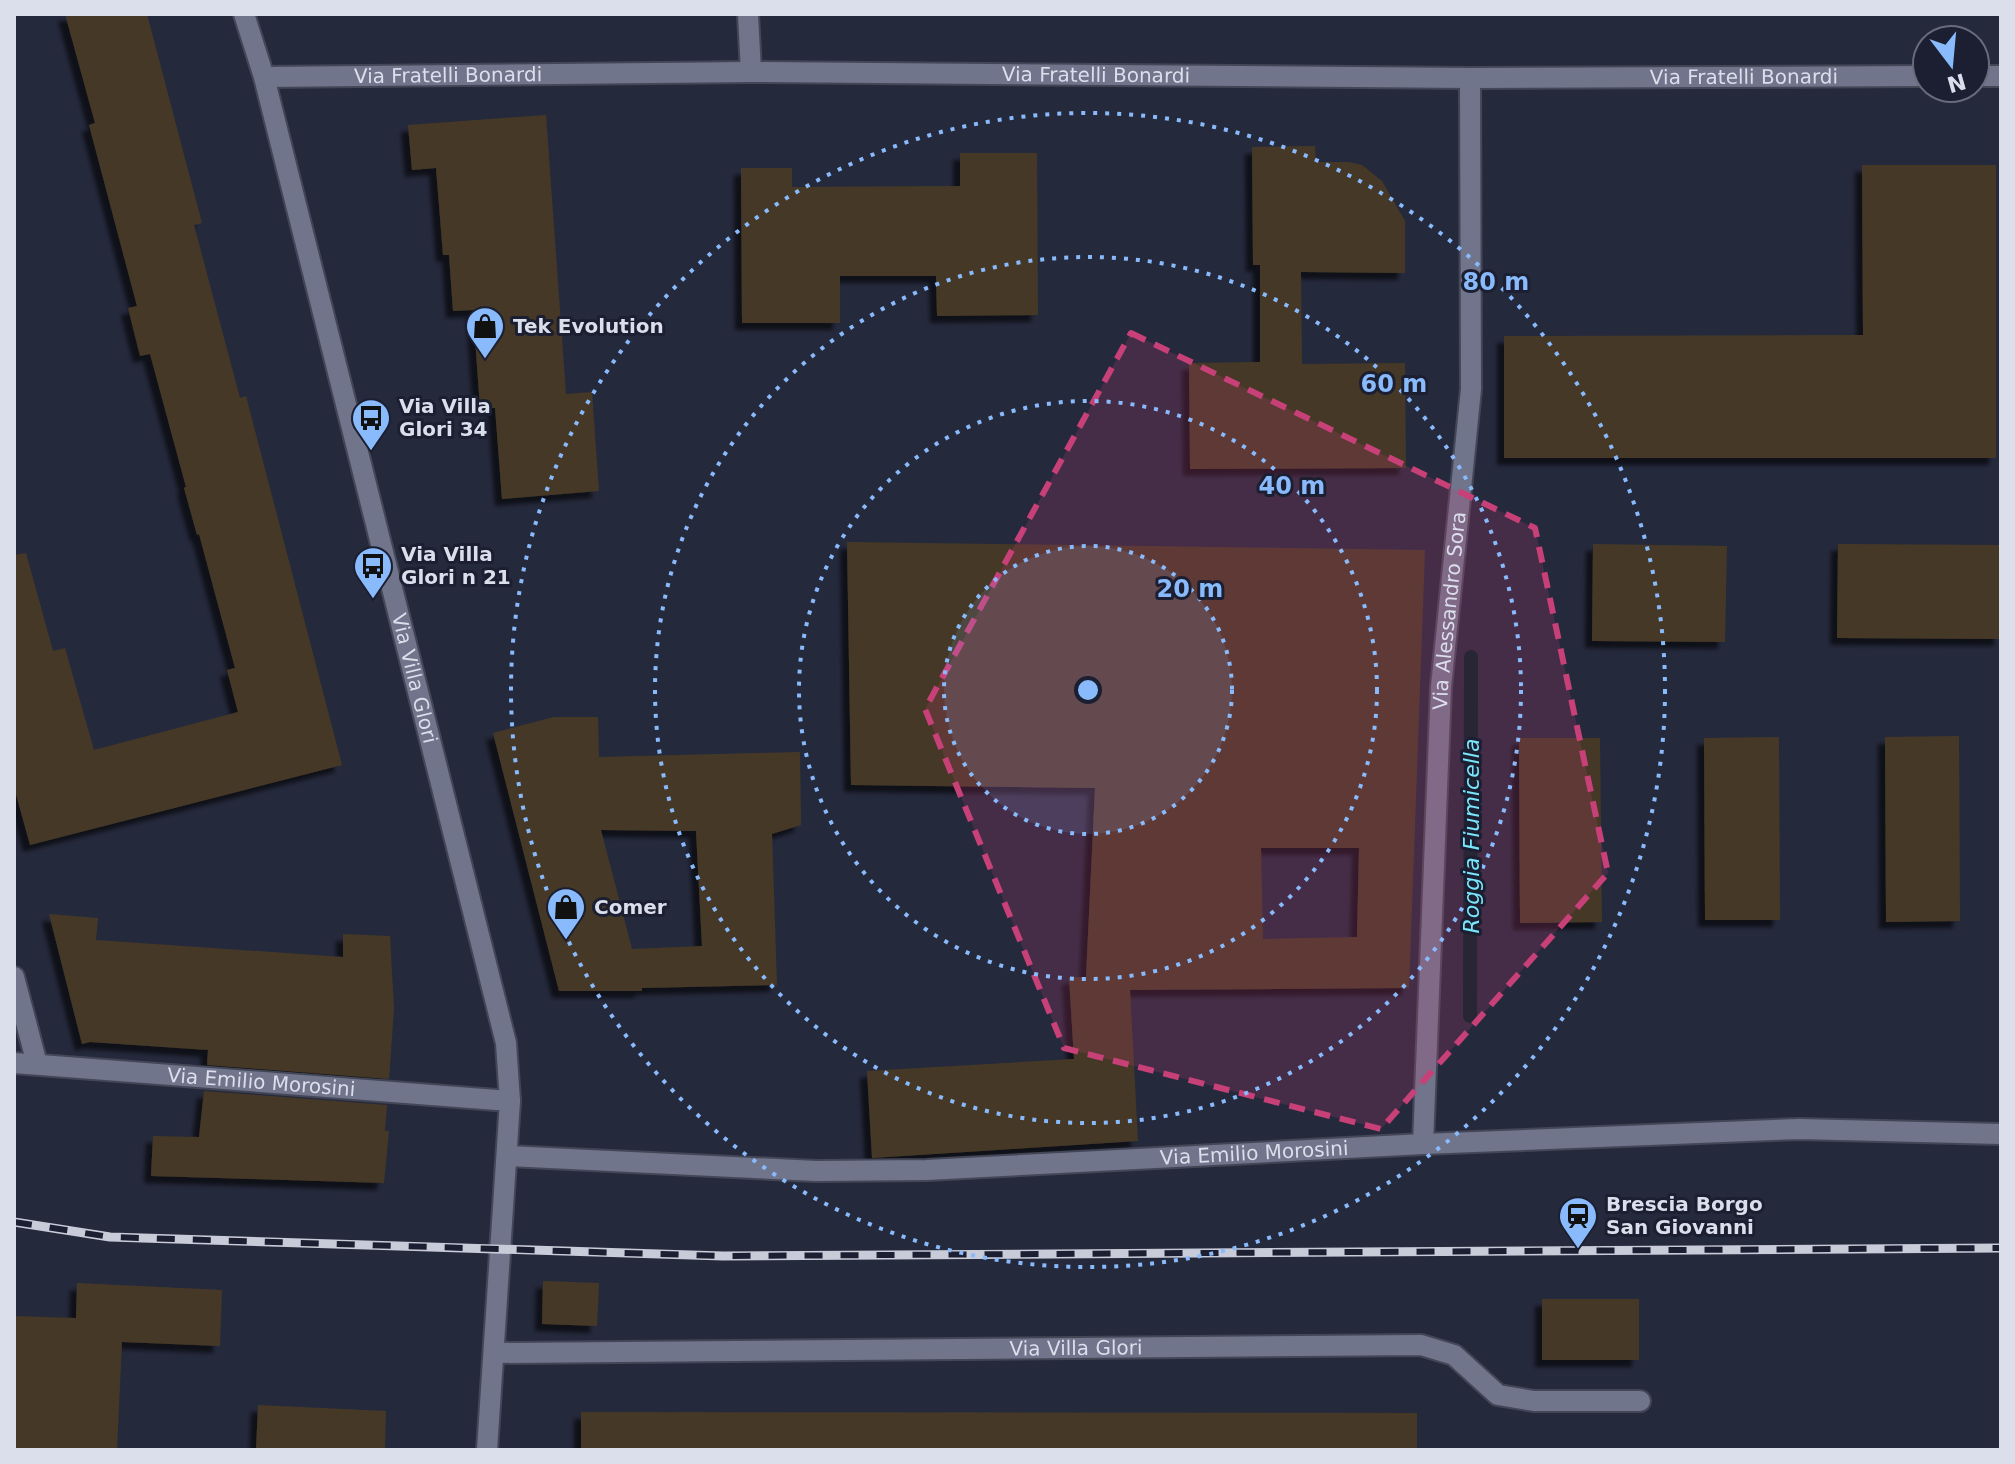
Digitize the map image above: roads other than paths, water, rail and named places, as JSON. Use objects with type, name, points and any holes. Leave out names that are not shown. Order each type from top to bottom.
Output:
[{"type":"street","name":"Via Villa Glori","points":[[244,14],[264,77],[506,1043],[510,1101],[487,1450]]},
{"type":"street","points":[[748,14],[751,72]]},
{"type":"street","name":"Via Fratelli Bonardi","points":[[264,77],[751,72],[1470,78],[1911,76]]},
{"type":"street","name":"Via Alessandro Sora","points":[[1423,1144],[1441,687],[1471,389],[1470,78]]},
{"type":"street","points":[[14,977],[37,1064]]},
{"type":"street","name":"Via Emilio Morosini","points":[[14,1063],[510,1101]]},
{"type":"street","name":"Via Emilio Morosini","points":[[507,1156],[853,1171],[1799,1129],[2001,1134]]},
{"type":"street","name":"Via Villa Glori","points":[[494,1353],[1421,1345],[1454,1355],[1498,1395],[1534,1401],[1640,1401]]},
{"type":"waterway","name":"Roggia Fiumicella","points":[[1470,1016],[1471,657]]},
{"type":"railway","points":[[14,1222],[110,1237],[723,1256],[2001,1248]]},
{"type":"place","name":"Tek Evolution","points":[[485,360]]},
{"type":"place","name":"Via Villa Glori 34","points":[[371,452]]},
{"type":"place","name":"Via Villa Glori n 21","points":[[373,600]]},
{"type":"place","name":"Comer","points":[[566,941]]},
{"type":"place","name":"Brescia Borgo San Giovanni","points":[[1578,1250]]}]
